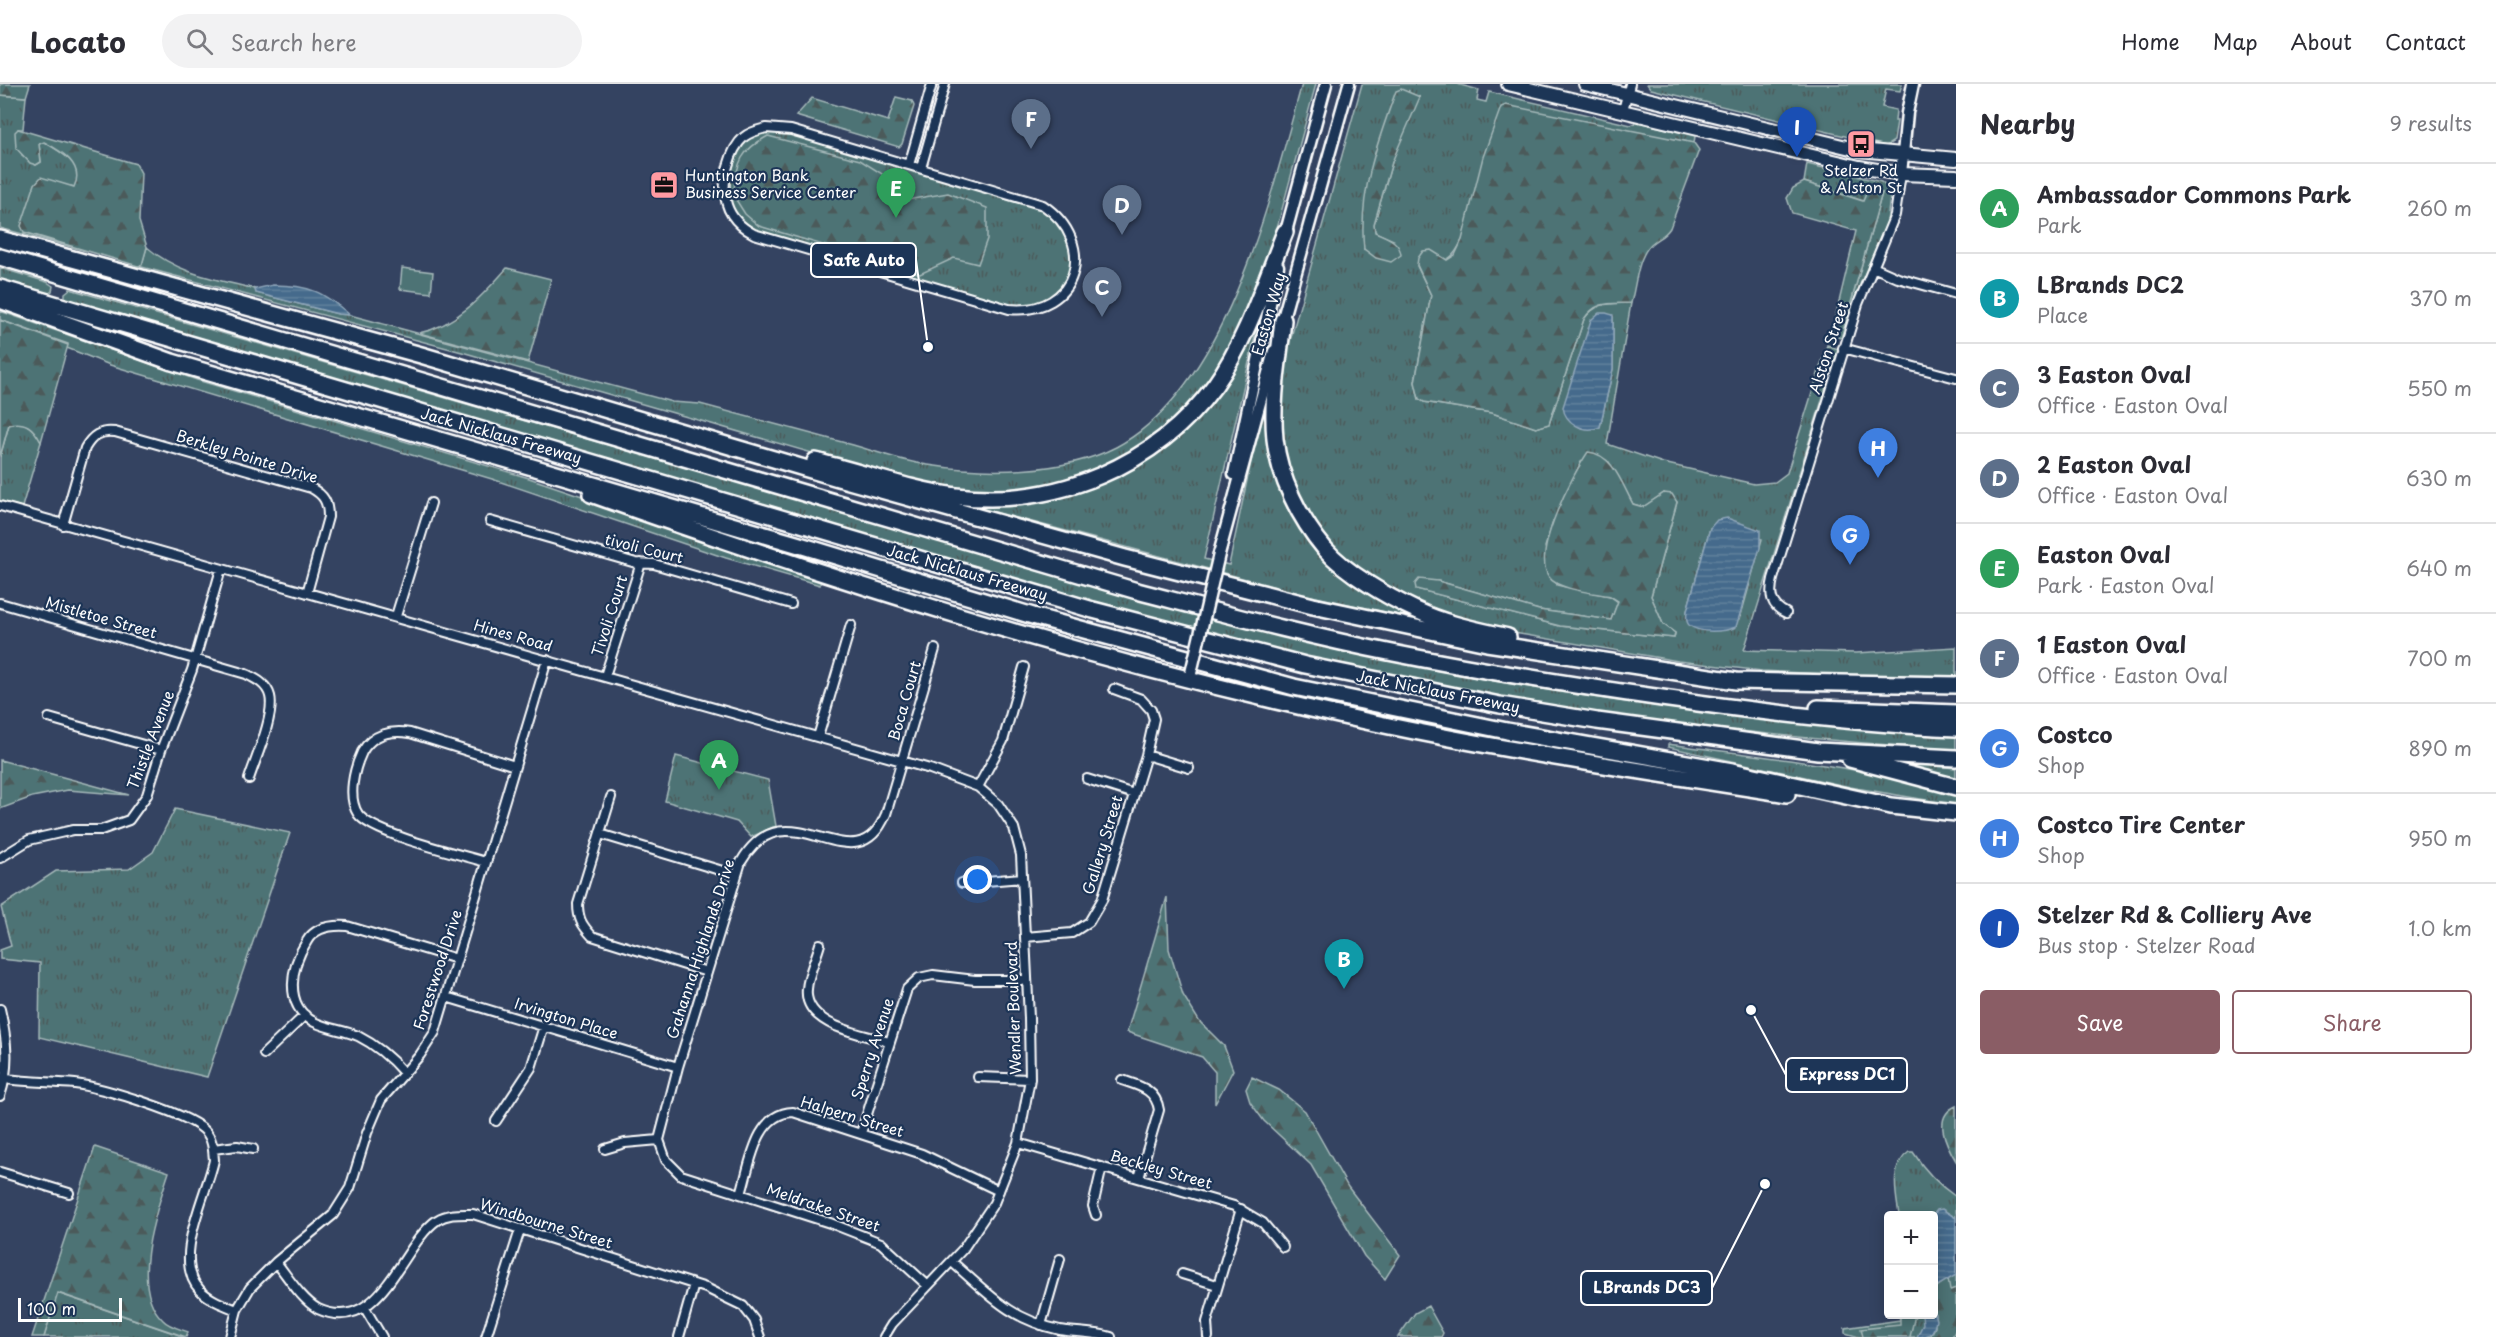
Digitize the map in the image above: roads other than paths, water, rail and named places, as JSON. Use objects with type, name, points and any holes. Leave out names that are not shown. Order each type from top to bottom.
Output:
[{"type":"highway","points":[[0,239],[712,436],[954,495],[982,498],[1059,491],[1096,478],[1157,444],[1187,418],[1215,384],[1236,349],[1285,232]]},
{"type":"highway","name":"Jack Nicklaus Freeway","points":[[0,257],[1105,582],[1231,616],[1392,653],[1490,672],[1734,708],[1821,718],[1956,728]]},
{"type":"highway","name":"Jack Nicklaus Freeway","points":[[0,288],[759,512],[1203,640],[1373,680],[1597,721],[1818,751],[1956,758]]},
{"type":"highway","points":[[0,300],[36,315],[172,362],[803,546],[1033,616],[1294,687],[1507,730],[1732,771],[1891,806]]},
{"type":"highway","points":[[1283,320],[1273,395],[1275,440],[1284,478],[1300,510],[1326,551],[1376,587],[1417,611],[1458,625],[1604,661]]},
{"type":"highway","points":[[421,355],[838,478],[1192,576],[1312,606],[1475,640],[1736,681],[1956,686]]},
{"type":"highway","points":[[476,451],[755,552],[980,621],[1350,718],[1582,762],[1826,800],[1956,813]]},
{"type":"highway","points":[[1734,708],[1956,712]]},
{"type":"highway","points":[[1818,751],[1956,787]]},
{"type":"main road","name":"Easton Way","points":[[1191,676],[1219,554],[1241,436],[1285,232],[1326,84]]},
{"type":"main road","name":"Easton Way","points":[[1219,554],[1349,84]]},
{"type":"main road","points":[[1508,84],[1859,167],[1901,174],[1956,176]]},
{"type":"main road","points":[[1585,84],[1629,89],[1860,150],[1902,156],[1956,159]]},
{"type":"main road","name":"Alston Street","points":[[1901,174],[1913,84]]},
{"type":"street","points":[[909,165],[932,84]]},
{"type":"street","points":[[921,168],[945,84]]},
{"type":"street","points":[[1623,110],[1629,89]]},
{"type":"street","points":[[766,128],[791,129],[921,168],[1029,200],[1043,205],[1056,214],[1066,225],[1073,240],[1075,255],[1074,269],[1061,293],[1051,303],[1036,308],[1023,311],[1009,309],[754,234],[736,221],[725,202],[724,180],[731,154],[744,137],[766,128]]},
{"type":"street","name":"Alston Street","points":[[1786,613],[1777,609],[1772,601],[1770,592],[1773,579],[1844,348],[1873,267],[1895,215],[1901,174]]},
{"type":"street","points":[[1873,267],[1898,278],[1956,294]]},
{"type":"street","points":[[1844,348],[1956,378]]},
{"type":"street","name":"Berkley Pointe Drive","points":[[63,525],[85,448],[90,439],[99,433],[115,432],[311,488],[322,494],[328,505],[328,517],[307,593]]},
{"type":"street","points":[[396,616],[431,503]]},
{"type":"street","name":"Hines Road","points":[[0,506],[396,616],[959,778],[978,787],[1007,815]]},
{"type":"street","name":"tivoli Court","points":[[490,521],[641,563],[654,564],[791,604]]},
{"type":"street","name":"Tivoli Court","points":[[605,676],[641,563]]},
{"type":"street","name":"Thistle Avenue","points":[[0,858],[29,840],[73,830],[101,830],[129,820],[147,795],[195,659],[221,569]]},
{"type":"street","name":"Mistletoe Street","points":[[0,603],[246,674],[261,681],[270,696],[270,713],[249,779]]},
{"type":"street","points":[[818,737],[851,625]]},
{"type":"street","name":"Boca Court","points":[[902,761],[935,649]]},
{"type":"street","name":"Forestwood Drive","points":[[230,1337],[237,1310],[250,1288],[276,1262],[333,1215],[350,1188],[367,1133],[381,1100],[420,1055],[435,1032],[548,660]]},
{"type":"street","points":[[978,787],[1003,741],[1024,667]]},
{"type":"street","name":"Gallery Street","points":[[1025,937],[1072,933],[1089,922],[1102,900],[1146,755],[1154,719],[1151,710],[1141,699],[1114,689]]},
{"type":"street","points":[[49,718],[161,750]]},
{"type":"street","points":[[486,862],[376,828],[359,816],[352,803],[352,789],[362,753],[370,742],[382,734],[396,731],[410,732],[515,766]]},
{"type":"street","points":[[1146,755],[1189,768]]},
{"type":"street","name":"Gahanna Highlands Drive","points":[[659,1140],[678,1067],[736,875],[748,849],[756,840],[776,831],[798,831],[843,844],[854,843],[874,834],[886,814],[896,774],[902,761]]},
{"type":"street","points":[[1087,779],[1134,794]]},
{"type":"street","points":[[611,796],[578,904],[578,916],[582,925],[592,936],[707,972]]},
{"type":"street","name":"Wendler Boulevard","points":[[884,1337],[892,1324],[952,1262],[978,1229],[999,1191],[1018,1143],[1030,1079],[1027,980],[1021,855],[1014,828],[1007,815]]},
{"type":"street","points":[[600,834],[736,875]]},
{"type":"street","points":[[962,883],[1022,878]]},
{"type":"street","points":[[404,1073],[388,1055],[358,1036],[317,1023],[305,1015],[293,996],[292,982],[308,938],[321,929],[347,926],[457,959]]},
{"type":"street","points":[[820,944],[806,991],[812,1010],[831,1024],[889,1042]]},
{"type":"street","name":"Sperry Avenue","points":[[861,1133],[907,989],[919,978],[939,974],[975,980],[1027,980]]},
{"type":"street","name":"Irvington Place","points":[[446,997],[678,1067]]},
{"type":"street","points":[[0,1009],[7,1038],[6,1079],[0,1096]]},
{"type":"street","points":[[264,1054],[305,1015]]},
{"type":"street","points":[[496,1121],[531,1068],[544,1026]]},
{"type":"street","points":[[978,1077],[1030,1079]]},
{"type":"street","points":[[6,1079],[76,1084],[177,1114],[197,1123],[208,1134],[214,1160],[189,1245],[189,1266],[198,1288],[214,1300],[237,1310]]},
{"type":"street","points":[[1122,1080],[1145,1088],[1153,1094],[1159,1110],[1139,1178]]},
{"type":"street","name":"Halpern Street","points":[[741,1194],[761,1131],[774,1116],[783,1112],[793,1112],[922,1154],[999,1191]]},
{"type":"street","points":[[605,1149],[625,1143],[659,1140]]},
{"type":"street","name":"Meldrake Street","points":[[659,1140],[666,1160],[681,1175],[881,1243],[928,1286]]},
{"type":"street","name":"Beckley Street","points":[[1018,1143],[1241,1209],[1263,1223],[1283,1246]]},
{"type":"street","points":[[213,1149],[237,1146],[253,1149]]},
{"type":"street","points":[[1096,1215],[1093,1206],[1102,1167]]},
{"type":"street","points":[[0,1172],[69,1193]]},
{"type":"street","points":[[1208,1337],[1207,1322],[1241,1209]]},
{"type":"street","name":"Windbourne Street","points":[[366,1310],[385,1292],[425,1232],[438,1220],[454,1214],[472,1214],[694,1284],[743,1306],[754,1320],[760,1337]]},
{"type":"street","points":[[486,1337],[520,1230]]},
{"type":"street","points":[[1041,1325],[1059,1259]]},
{"type":"street","points":[[276,1262],[317,1309],[332,1316],[350,1317],[366,1310],[382,1337]]},
{"type":"street","points":[[952,1262],[1008,1311],[1041,1325],[1111,1337]]},
{"type":"street","points":[[1182,1274],[1217,1285]]},
{"type":"street","points":[[679,1337],[694,1284]]},
{"type":"water","points":[[273,285],[297,286],[315,291],[350,315],[256,293],[255,289]]},
{"type":"water","points":[[1599,313],[1613,315],[1613,369],[1600,427],[1588,429],[1571,422],[1563,407],[1591,320]]},
{"type":"water","points":[[1727,518],[1760,530],[1760,548],[1736,627],[1719,631],[1699,630],[1689,625],[1687,611],[1710,528],[1717,520]]},
{"type":"water","points":[[1942,1209],[1956,1218],[1956,1275],[1938,1286],[1938,1211]]},
{"type":"water","points":[[1922,1319],[1936,1319],[1933,1331],[1928,1335],[1917,1337],[1923,1324]]},
{"type":"place","name":"Stelzer Rd & Alston St","points":[[1861,144]]},
{"type":"place","name":"1 Easton Oval","points":[[1031,149]]},
{"type":"place","name":"Stelzer Rd & Colliery Ave","points":[[1797,157]]},
{"type":"place","name":"Huntington Bank Business Service Center","points":[[664,185]]},
{"type":"place","name":"Easton Oval","points":[[896,218]]},
{"type":"place","name":"2 Easton Oval","points":[[1122,235]]},
{"type":"place","name":"3 Easton Oval","points":[[1102,317]]},
{"type":"place","name":"Safe Auto","points":[[928,347]]},
{"type":"place","name":"Costco Tire Center","points":[[1878,478]]},
{"type":"place","name":"Costco","points":[[1850,565]]},
{"type":"place","name":"Ambassador Commons Park","points":[[719,790]]},
{"type":"place","name":"LBrands DC2","points":[[1344,989]]},
{"type":"place","name":"Express DC1","points":[[1751,1010]]},
{"type":"place","name":"LBrands DC3","points":[[1765,1184]]}]
